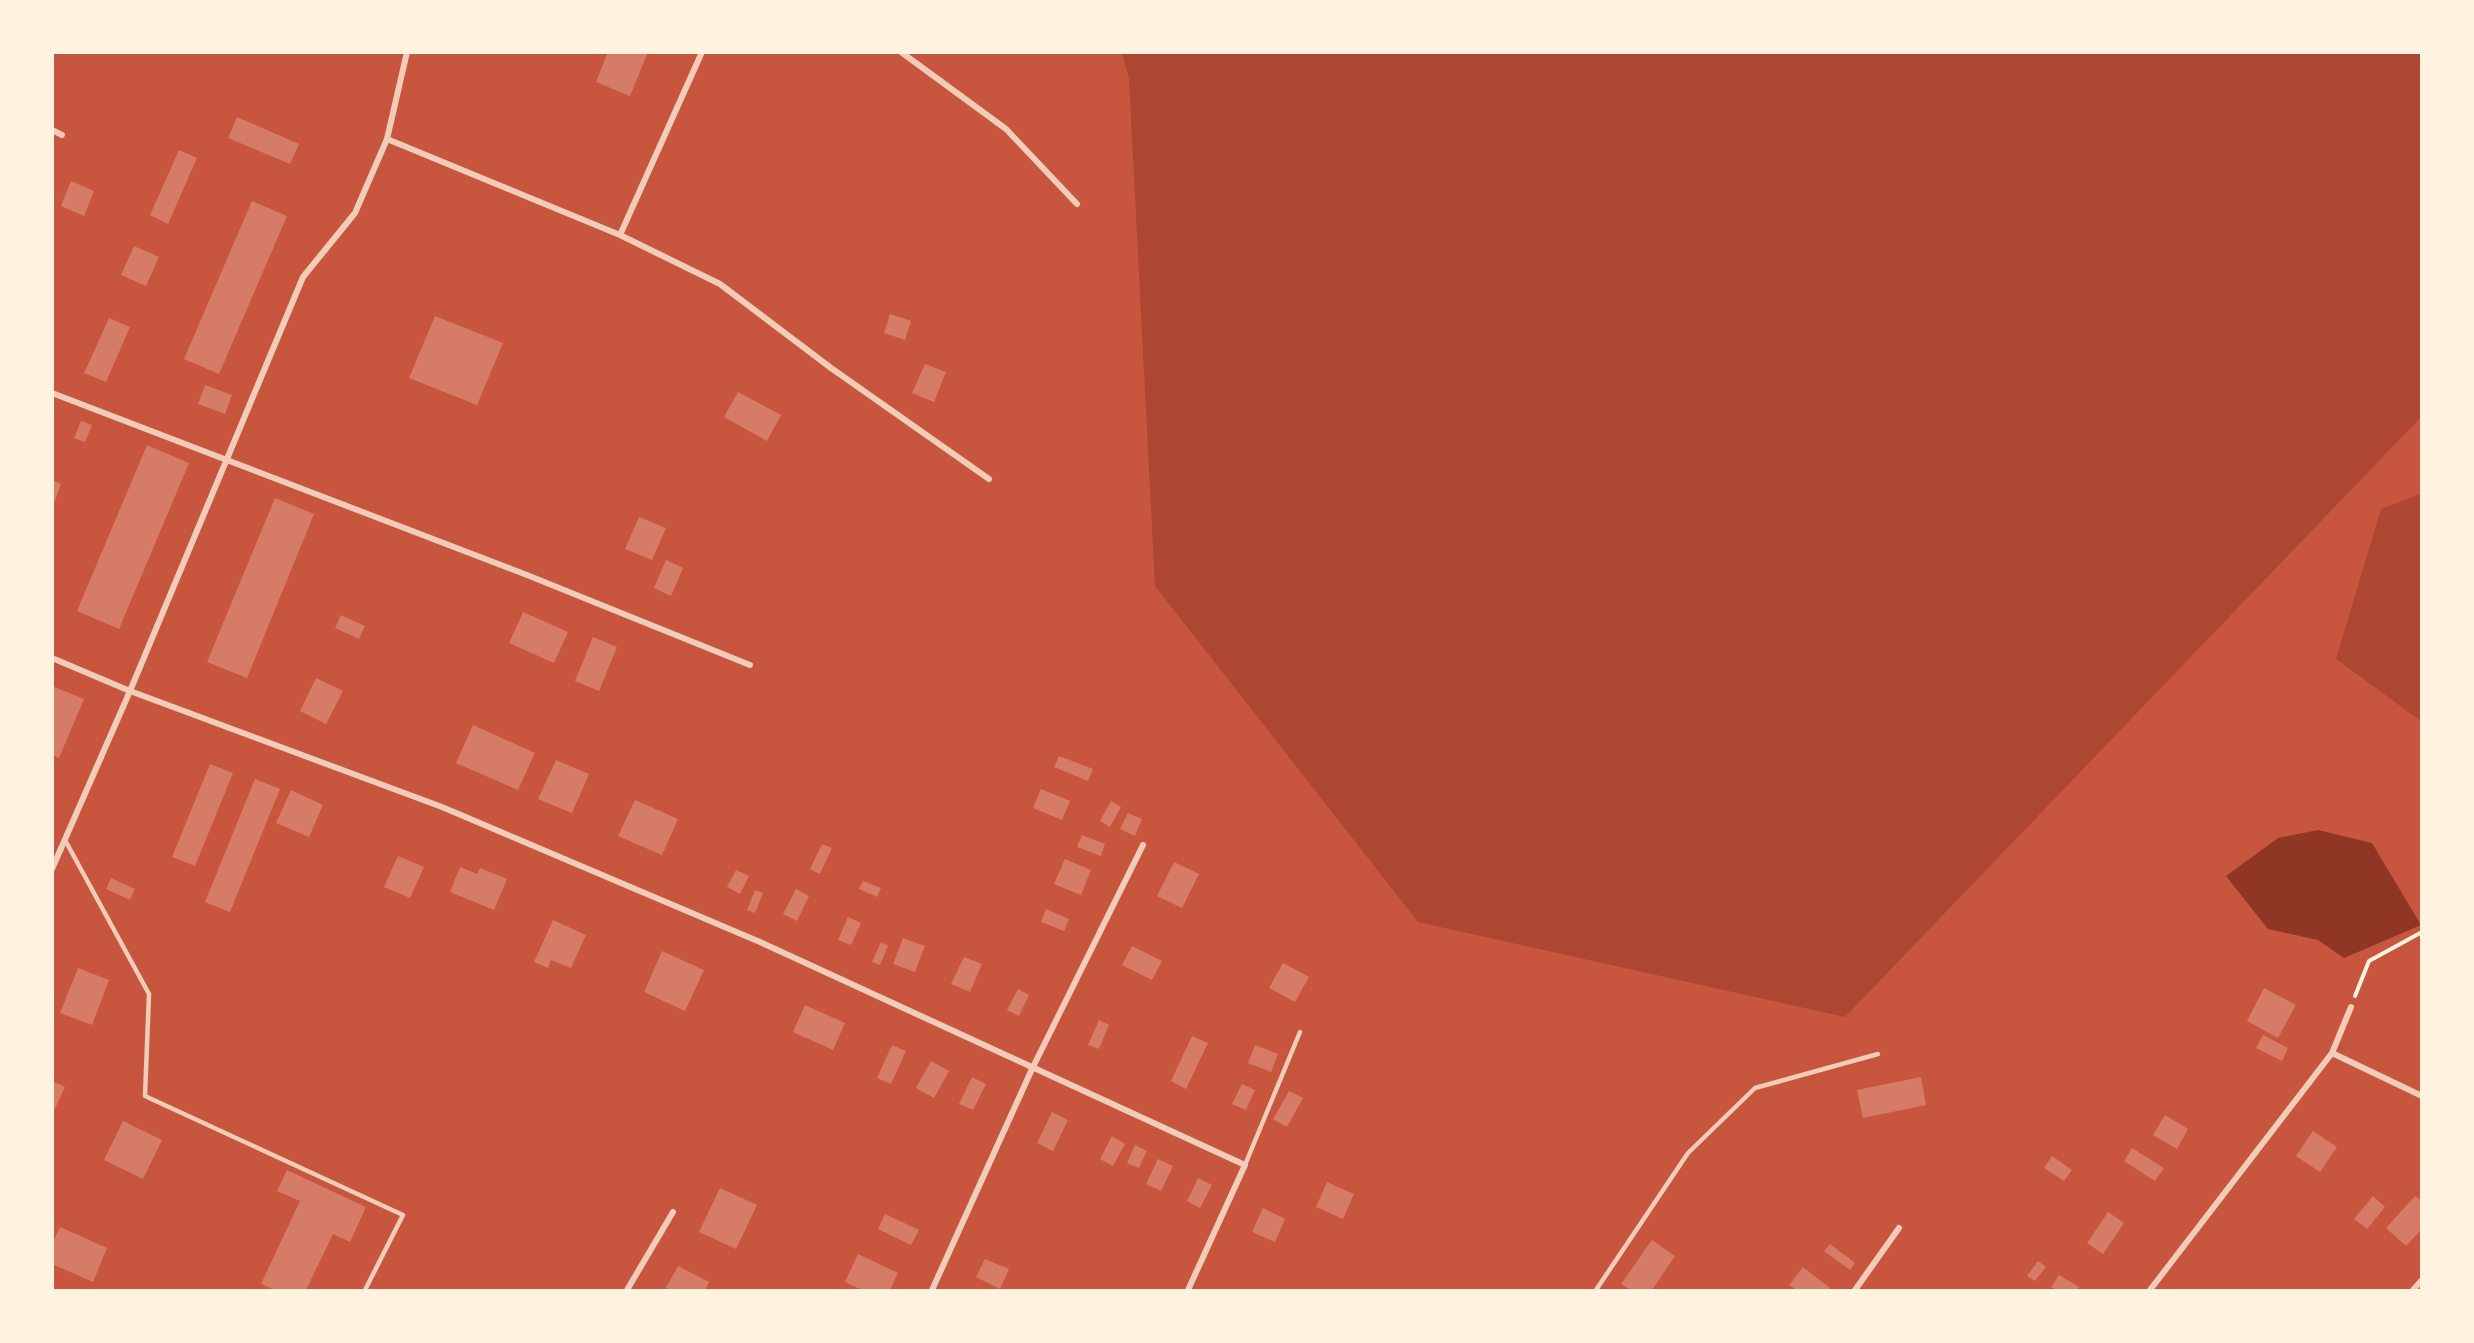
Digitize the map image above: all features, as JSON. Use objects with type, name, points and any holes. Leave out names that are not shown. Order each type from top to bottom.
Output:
[{"type":"street","points":[[52,869],[228,460],[303,277],[355,213],[387,139],[407,52]]},
{"type":"street","points":[[620,235],[702,52]]},
{"type":"street","points":[[901,52],[1006,129],[1077,204]]},
{"type":"street","points":[[52,130],[62,135]]},
{"type":"street","points":[[387,139],[620,235],[720,284],[831,368],[989,479]]},
{"type":"street","points":[[52,393],[527,575],[750,665]]},
{"type":"street","points":[[52,658],[130,691],[453,812],[760,942],[1245,1165],[1188,1290]]},
{"type":"street","points":[[932,1290],[1032,1069],[1143,845]]},
{"type":"street","points":[[2150,1290],[2332,1053],[2351,1007]]},
{"type":"street","points":[[2332,1053],[2421,1096]]},
{"type":"street","points":[[627,1290],[673,1212]]},
{"type":"street","points":[[1855,1290],[1899,1228]]},
{"type":"street","points":[[2413,1290],[2421,1280]]},
{"type":"lane","points":[[65,840],[149,994],[145,1096],[403,1215],[365,1290]]},
{"type":"lane","points":[[1245,1165],[1300,1032]]},
{"type":"lane","points":[[1596,1290],[1688,1153],[1755,1088],[1878,1053]]},
{"type":"path","points":[[2351,1007],[2369,961],[2421,932]]},
{"type":"shaded area","points":[[1122,53],[2421,53],[2421,417],[1845,1017],[1418,922],[1155,586],[1129,79]]},
{"type":"shaded area","points":[[2422,494],[2421,721],[2336,659],[2381,509]]},
{"type":"shaded area","points":[[2318,830],[2372,843],[2421,925],[2344,958],[2318,940],[2268,929],[2226,876],[2278,838]]},
{"type":"building","points":[[608,52],[648,52],[630,96],[596,82]]},
{"type":"building","points":[[237,117],[299,144],[290,164],[228,138]]},
{"type":"building","points":[[179,150],[197,158],[168,224],[150,215]]},
{"type":"building","points":[[71,181],[94,191],[84,216],[61,206]]},
{"type":"building","points":[[252,201],[287,216],[219,374],[184,359]]},
{"type":"building","points":[[134,246],[159,257],[146,286],[121,275]]},
{"type":"building","points":[[890,314],[911,321],[905,340],[884,333]]},
{"type":"building","points":[[435,316],[503,343],[477,405],[409,378]]},
{"type":"building","points":[[109,318],[130,327],[106,382],[84,373]]},
{"type":"building","points":[[925,364],[946,372],[934,402],[912,393]]},
{"type":"building","points":[[205,385],[232,395],[225,414],[198,404]]},
{"type":"building","points":[[738,392],[781,415],[767,441],[724,417]]},
{"type":"building","points":[[81,421],[92,425],[85,442],[74,438]]},
{"type":"building","points":[[147,445],[189,463],[119,629],[77,611]]},
{"type":"building","points":[[52,480],[61,484],[53,506],[52,506]]},
{"type":"building","points":[[275,498],[314,514],[247,678],[207,662]]},
{"type":"building","points":[[639,517],[666,528],[652,560],[625,549]]},
{"type":"building","points":[[666,560],[683,568],[671,596],[654,588]]},
{"type":"building","points":[[523,612],[568,632],[554,663],[509,643]]},
{"type":"building","points":[[341,615],[365,626],[359,639],[335,628]]},
{"type":"building","points":[[593,637],[617,647],[599,691],[575,681]]},
{"type":"building","points":[[316,678],[343,691],[326,724],[300,711]]},
{"type":"building","points":[[52,686],[84,699],[59,758],[52,755]]},
{"type":"building","points":[[473,725],[535,753],[518,790],[456,763]]},
{"type":"building","points":[[1059,756],[1093,769],[1088,781],[1054,767]]},
{"type":"building","points":[[556,760],[589,774],[572,813],[538,799]]},
{"type":"building","points":[[210,764],[233,773],[195,866],[172,857]]},
{"type":"building","points":[[255,779],[280,789],[230,912],[205,902]]},
{"type":"building","points":[[1041,789],[1070,801],[1062,820],[1033,808]]},
{"type":"building","points":[[291,790],[323,805],[309,837],[276,823]]},
{"type":"building","points":[[635,800],[678,819],[662,855],[618,836]]},
{"type":"building","points":[[1111,801],[1121,807],[1110,827],[1100,821]]},
{"type":"building","points":[[1128,813],[1142,819],[1135,836],[1120,829]]},
{"type":"building","points":[[1082,835],[1105,844],[1101,856],[1077,847]]},
{"type":"building","points":[[822,844],[832,848],[820,874],[810,869]]},
{"type":"building","points":[[398,856],[424,867],[410,898],[384,887]]},
{"type":"building","points":[[1065,859],[1091,870],[1081,895],[1054,884]]},
{"type":"building","points":[[1174,862],[1199,874],[1182,908],[1157,896]]},
{"type":"building","points":[[460,867],[477,874],[480,868],[507,879],[494,910],[450,892]]},
{"type":"building","points":[[736,870],[749,876],[740,894],[727,887]]},
{"type":"building","points":[[111,878],[135,889],[130,900],[106,889]]},
{"type":"building","points":[[863,881],[881,888],[877,897],[859,889]]},
{"type":"building","points":[[796,889],[809,896],[797,921],[783,914]]},
{"type":"building","points":[[755,890],[763,893],[755,913],[747,910]]},
{"type":"building","points":[[1046,909],[1069,919],[1064,931],[1041,922]]},
{"type":"building","points":[[848,917],[861,923],[851,945],[838,940]]},
{"type":"building","points":[[553,920],[586,935],[571,968],[551,960],[548,968],[534,962]]},
{"type":"building","points":[[903,938],[925,946],[915,972],[893,964]]},
{"type":"building","points":[[881,942],[888,946],[880,965],[872,962]]},
{"type":"building","points":[[1132,946],[1162,961],[1152,980],[1122,965]]},
{"type":"building","points":[[662,951],[704,970],[685,1011],[644,992]]},
{"type":"building","points":[[964,957],[982,964],[970,992],[951,984]]},
{"type":"building","points":[[1283,963],[1309,977],[1295,1002],[1269,988]]},
{"type":"building","points":[[78,968],[109,980],[92,1025],[60,1013]]},
{"type":"building","points":[[2264,988],[2296,1005],[2278,1038],[2247,1021]]},
{"type":"building","points":[[1018,989],[1029,995],[1019,1016],[1007,1010]]},
{"type":"building","points":[[805,1005],[845,1023],[833,1050],[793,1032]]},
{"type":"building","points":[[1099,1020],[1109,1025],[1099,1049],[1088,1045]]},
{"type":"building","points":[[2263,1035],[2288,1048],[2282,1061],[2256,1048]]},
{"type":"building","points":[[1192,1036],[1208,1043],[1186,1089],[1171,1081]]},
{"type":"building","points":[[892,1045],[906,1051],[891,1084],[877,1078]]},
{"type":"building","points":[[1255,1045],[1278,1054],[1271,1072],[1248,1063]]},
{"type":"building","points":[[931,1061],[949,1071],[934,1098],[916,1088]]},
{"type":"building","points":[[972,1077],[986,1084],[973,1110],[959,1104]]},
{"type":"building","points":[[1921,1077],[1926,1105],[1863,1118],[1857,1090]]},
{"type":"building","points":[[52,1081],[65,1087],[52,1115]]},
{"type":"building","points":[[1242,1084],[1255,1090],[1246,1110],[1232,1104]]},
{"type":"building","points":[[1289,1091],[1303,1098],[1287,1127],[1273,1119]]},
{"type":"building","points":[[1052,1112],[1068,1120],[1053,1151],[1037,1143]]},
{"type":"building","points":[[2165,1115],[2188,1129],[2177,1149],[2153,1135]]},
{"type":"building","points":[[123,1121],[162,1140],[143,1179],[104,1160]]},
{"type":"building","points":[[2313,1131],[2337,1147],[2320,1172],[2296,1156]]},
{"type":"building","points":[[1112,1136],[1125,1144],[1113,1166],[1100,1159]]},
{"type":"building","points":[[1135,1145],[1147,1151],[1139,1168],[1127,1163]]},
{"type":"building","points":[[2132,1148],[2164,1168],[2155,1181],[2124,1161]]},
{"type":"building","points":[[2052,1156],[2072,1170],[2064,1181],[2044,1168]]},
{"type":"building","points":[[1158,1159],[1173,1166],[1161,1191],[1146,1184]]},
{"type":"building","points":[[287,1170],[366,1207],[350,1242],[333,1234],[306,1290],[275,1290],[261,1284],[300,1201],[277,1191]]},
{"type":"building","points":[[1198,1178],[1212,1185],[1200,1208],[1187,1201]]},
{"type":"building","points":[[1327,1182],[1354,1194],[1343,1219],[1316,1207]]},
{"type":"building","points":[[720,1188],[757,1205],[736,1249],[699,1232]]},
{"type":"building","points":[[2373,1196],[2385,1207],[2367,1229],[2354,1219]]},
{"type":"building","points":[[2415,1196],[2422,1201],[2422,1229],[2406,1246],[2386,1228]]},
{"type":"building","points":[[1263,1208],[1285,1219],[1275,1242],[1252,1232]]},
{"type":"building","points":[[2108,1212],[2124,1223],[2103,1254],[2087,1243]]},
{"type":"building","points":[[885,1214],[919,1230],[911,1245],[878,1229]]},
{"type":"building","points":[[60,1227],[107,1248],[93,1282],[52,1264],[52,1244]]},
{"type":"building","points":[[1652,1240],[1675,1256],[1652,1290],[1631,1290],[1621,1284]]},
{"type":"building","points":[[1830,1244],[1855,1263],[1850,1270],[1824,1251]]},
{"type":"building","points":[[858,1254],[898,1273],[890,1290],[862,1290],[845,1282]]},
{"type":"building","points":[[985,1259],[1009,1269],[1000,1289],[976,1277]]},
{"type":"building","points":[[2038,1261],[2046,1267],[2035,1281],[2027,1276]]},
{"type":"building","points":[[678,1266],[709,1282],[705,1290],[666,1288]]},
{"type":"building","points":[[1803,1267],[1830,1288],[1828,1290],[1797,1290],[1789,1285]]},
{"type":"building","points":[[2059,1275],[2079,1287],[2077,1290],[2057,1290],[2051,1287]]}]
